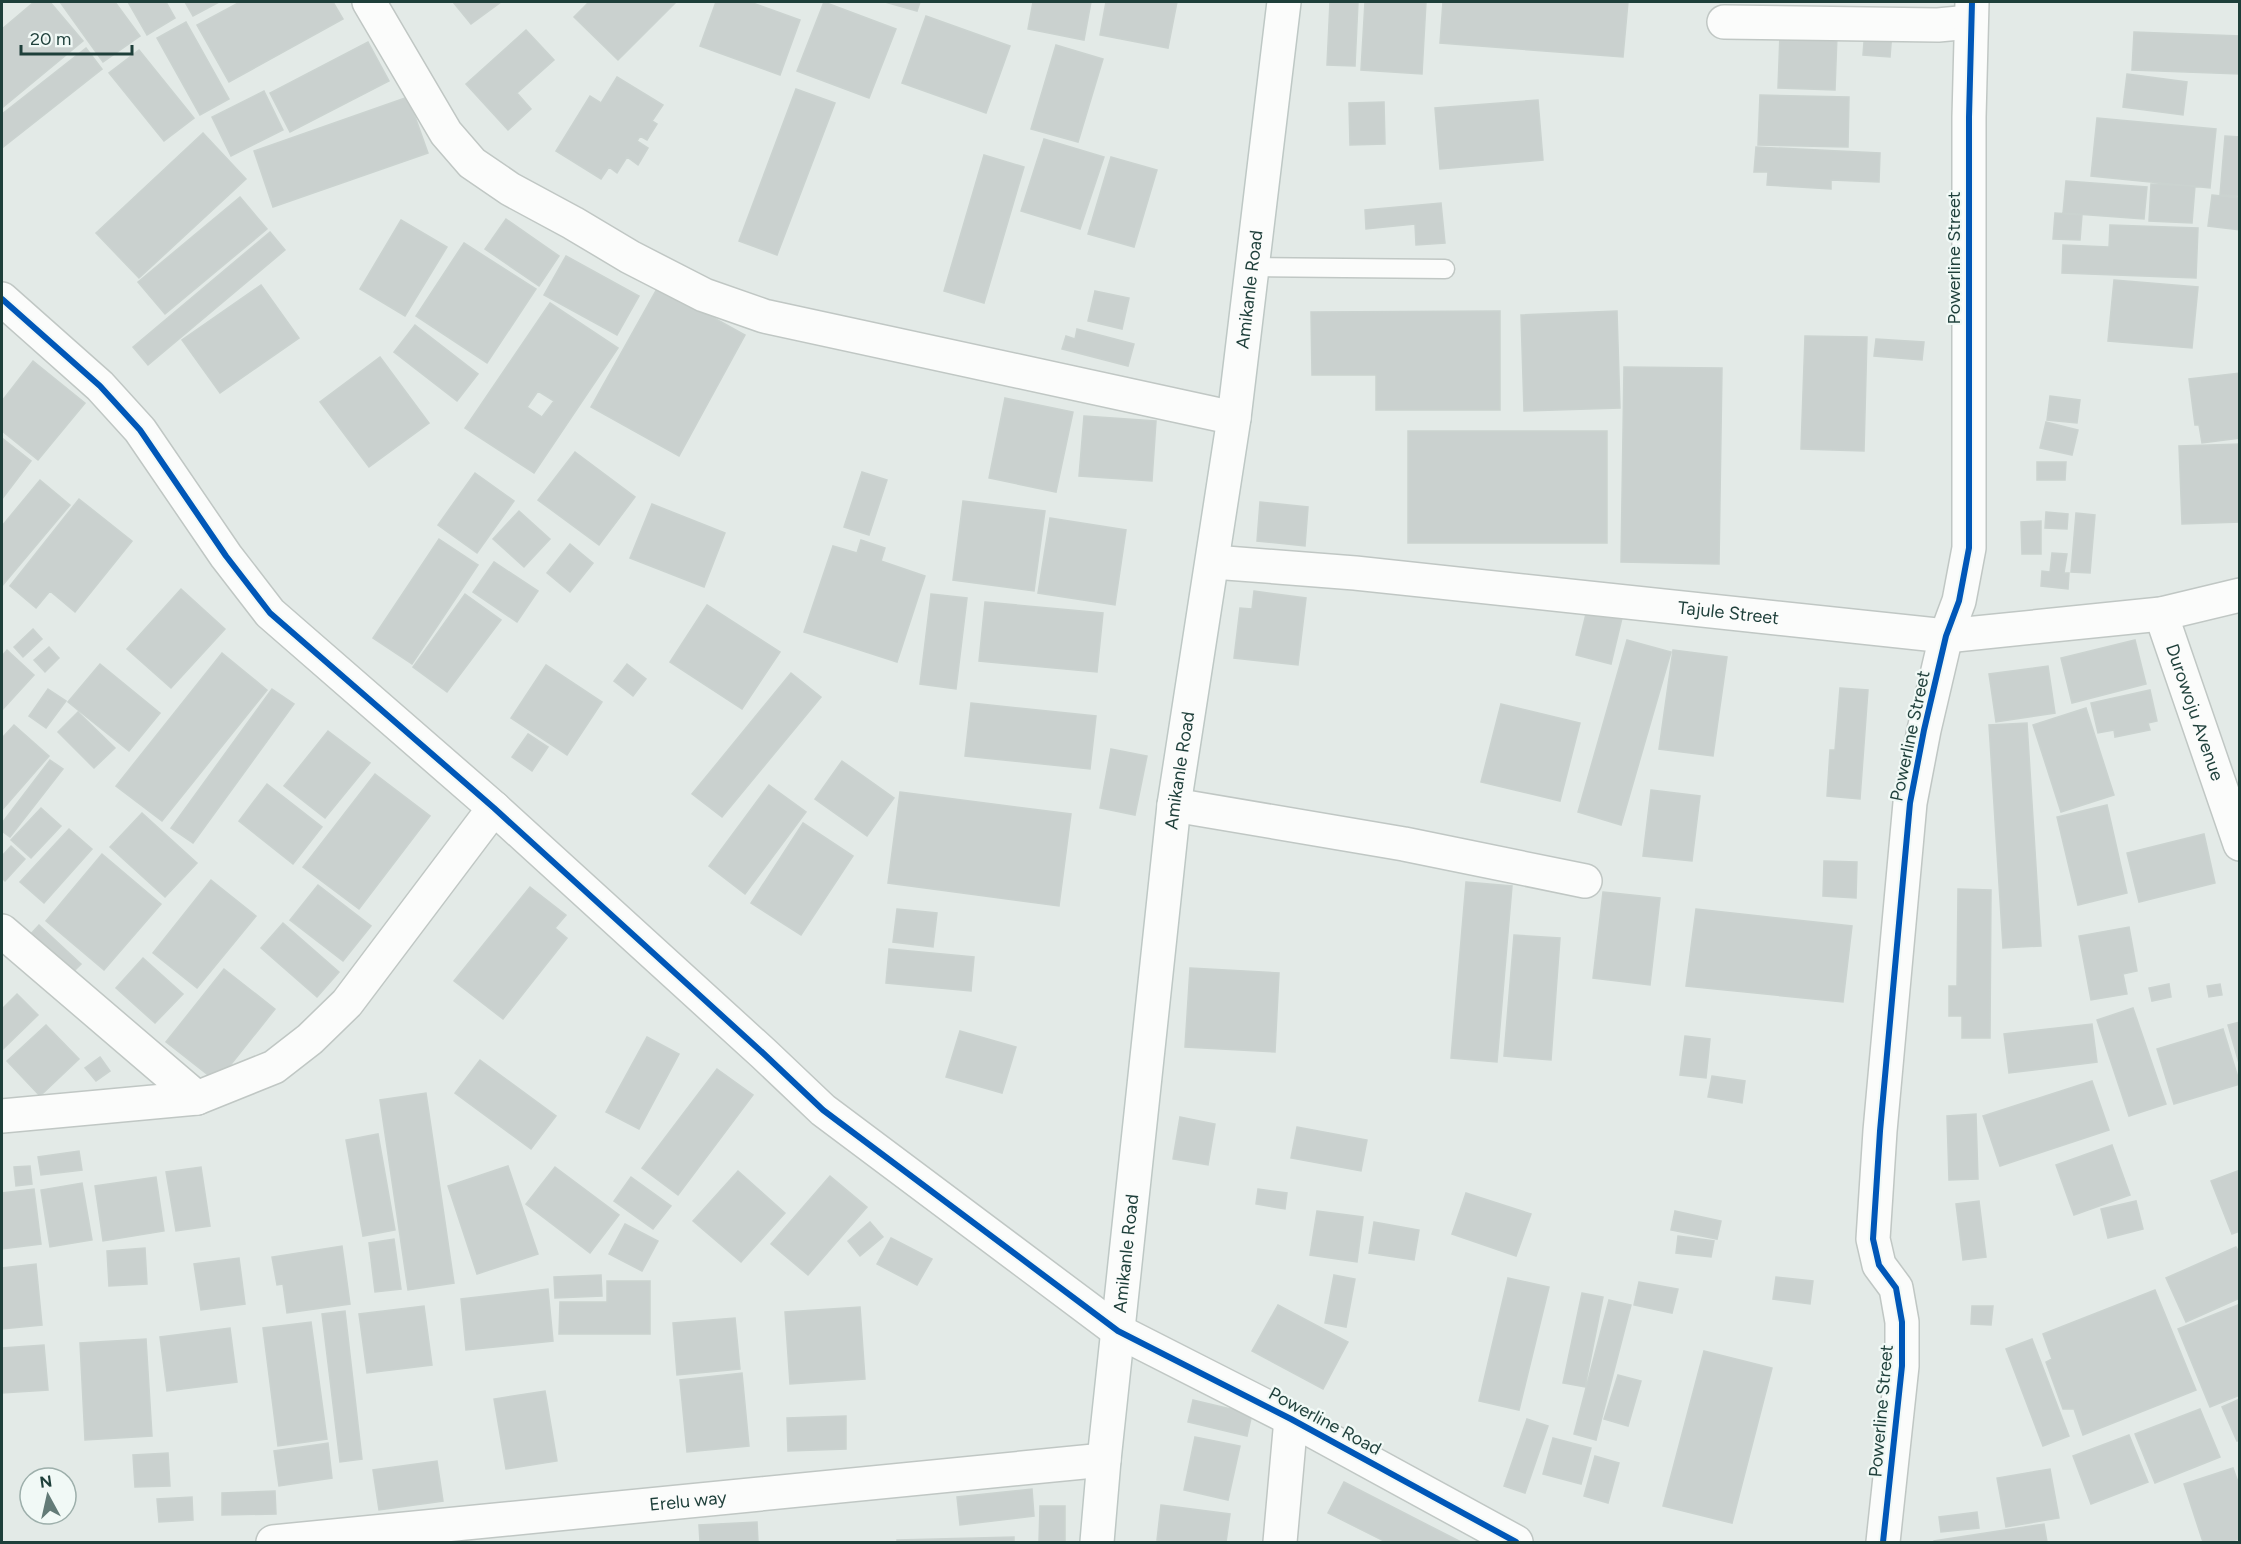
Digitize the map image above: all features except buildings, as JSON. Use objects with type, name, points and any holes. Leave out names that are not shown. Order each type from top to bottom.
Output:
[{"type":"street","points":[[369,2],[446,133],[472,163],[510,189],[630,257],[704,294],[764,316],[1234,418]]},
{"type":"street","name":"Amikanle Road","points":[[1097,1542],[1174,805],[1234,418],[1284,2]]},
{"type":"street","points":[[1724,22],[1938,25],[1971,12]]},
{"type":"street","name":"Powerline Street","points":[[1883,1542],[1902,1366],[1902,1322],[1896,1288],[1879,1265],[1873,1239],[1880,1131],[1910,803],[1946,636],[1959,601],[1969,548],[1971,12]]},
{"type":"street","name":"Powerline Road","points":[[2,299],[100,386],[140,430],[226,556],[270,613],[494,808],[764,1054],[822,1110],[1118,1331],[1291,1419],[1516,1542]]},
{"type":"street","name":"Tajule Street","points":[[1213,562],[1355,573],[1946,636],[2162,614],[2240,595]]},
{"type":"street","name":"Durowoju Avenue","points":[[2162,614],[2240,844]]},
{"type":"street","points":[[1174,805],[1404,844],[1585,881]]},
{"type":"street","points":[[2,1116],[197,1098],[274,1067],[318,1032],[347,1003],[494,808]]},
{"type":"street","points":[[2,931],[197,1098]]},
{"type":"street","points":[[1280,1542],[1291,1419]]},
{"type":"street","name":"Erelu way","points":[[273,1542],[1104,1460]]},
{"type":"lane","points":[[1253,267],[1445,269]]},
{"type":"cycle path","points":[[1883,1542],[1902,1366],[1902,1322],[1896,1288],[1879,1265],[1873,1239],[1880,1131],[1910,803],[1924,730],[1946,636],[1959,601],[1969,548],[1969,117],[1972,2]]},
{"type":"cycle path","points":[[2,299],[100,386],[140,430],[226,556],[270,613],[494,808],[823,1110],[1118,1331],[1291,1419],[1516,1542]]}]
